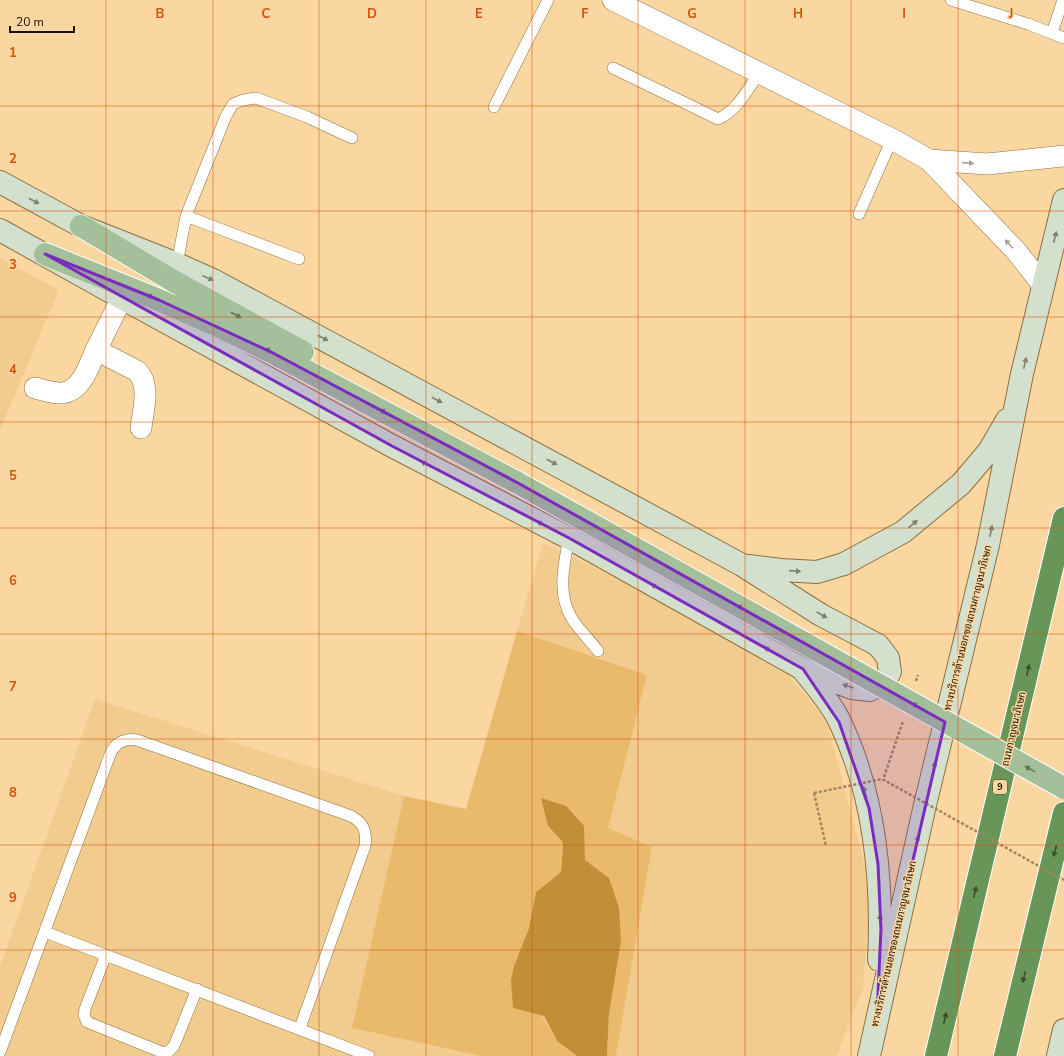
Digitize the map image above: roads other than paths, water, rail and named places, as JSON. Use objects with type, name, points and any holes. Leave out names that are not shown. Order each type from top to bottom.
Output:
[{"type":"highway","name":"ถนนกาญจนาภิเษก","points":[[936,1056],[1064,518]]},
{"type":"highway","points":[[1005,1056],[1064,813]]},
{"type":"main road","points":[[0,182],[81,226],[181,285],[1064,788]]},
{"type":"main road","name":"ทางบริการด้านนอกของถนนกาญจนาภิเษก","points":[[869,1056],[927,797],[988,545],[1017,401],[1064,200]]},
{"type":"main road","points":[[0,230],[392,446],[569,538],[803,670],[852,688],[870,690],[883,683],[890,672],[888,658],[878,645],[821,614],[742,565],[213,280],[81,226]]},
{"type":"main road","points":[[45,254],[159,300],[218,326],[522,478],[831,641],[1064,772]]},
{"type":"main road","points":[[742,565],[781,570],[817,572],[844,564],[903,532],[961,484],[989,451],[1017,401]]},
{"type":"main road","points":[[803,670],[824,697],[840,722],[858,769],[869,808],[878,864],[881,929],[877,1015]]},
{"type":"main road","points":[[1058,1056],[1064,1030]]},
{"type":"street","points":[[613,0],[892,139],[929,160],[1016,251],[1043,285]]},
{"type":"street","points":[[929,160],[987,164],[1064,156]]},
{"type":"street","points":[[35,388],[62,393],[74,389],[82,380],[122,298]]},
{"type":"street","points":[[96,350],[136,371],[142,376],[144,383],[144,394],[141,428]]},
{"type":"lane","points":[[494,107],[548,0]]},
{"type":"lane","points":[[952,0],[1064,38]]},
{"type":"lane","points":[[1052,33],[1064,0]]},
{"type":"lane","points":[[613,68],[718,119],[726,116],[736,106],[759,73]]},
{"type":"lane","points":[[177,264],[186,216],[226,116],[233,104],[243,100],[256,98],[352,138]]},
{"type":"lane","points":[[859,214],[892,139]]},
{"type":"lane","points":[[186,216],[299,260]]},
{"type":"lane","points":[[569,538],[562,580],[564,598],[571,617],[598,651]]},
{"type":"lane","points":[[0,1052],[111,752],[115,745],[130,739],[137,740],[351,816],[359,821],[364,829],[366,838],[365,846],[300,1028]]},
{"type":"lane","points":[[45,932],[300,1028],[369,1056]]},
{"type":"lane","points":[[106,955],[85,1009],[84,1015],[87,1022],[164,1052],[168,1052],[174,1046],[197,989]]}]
